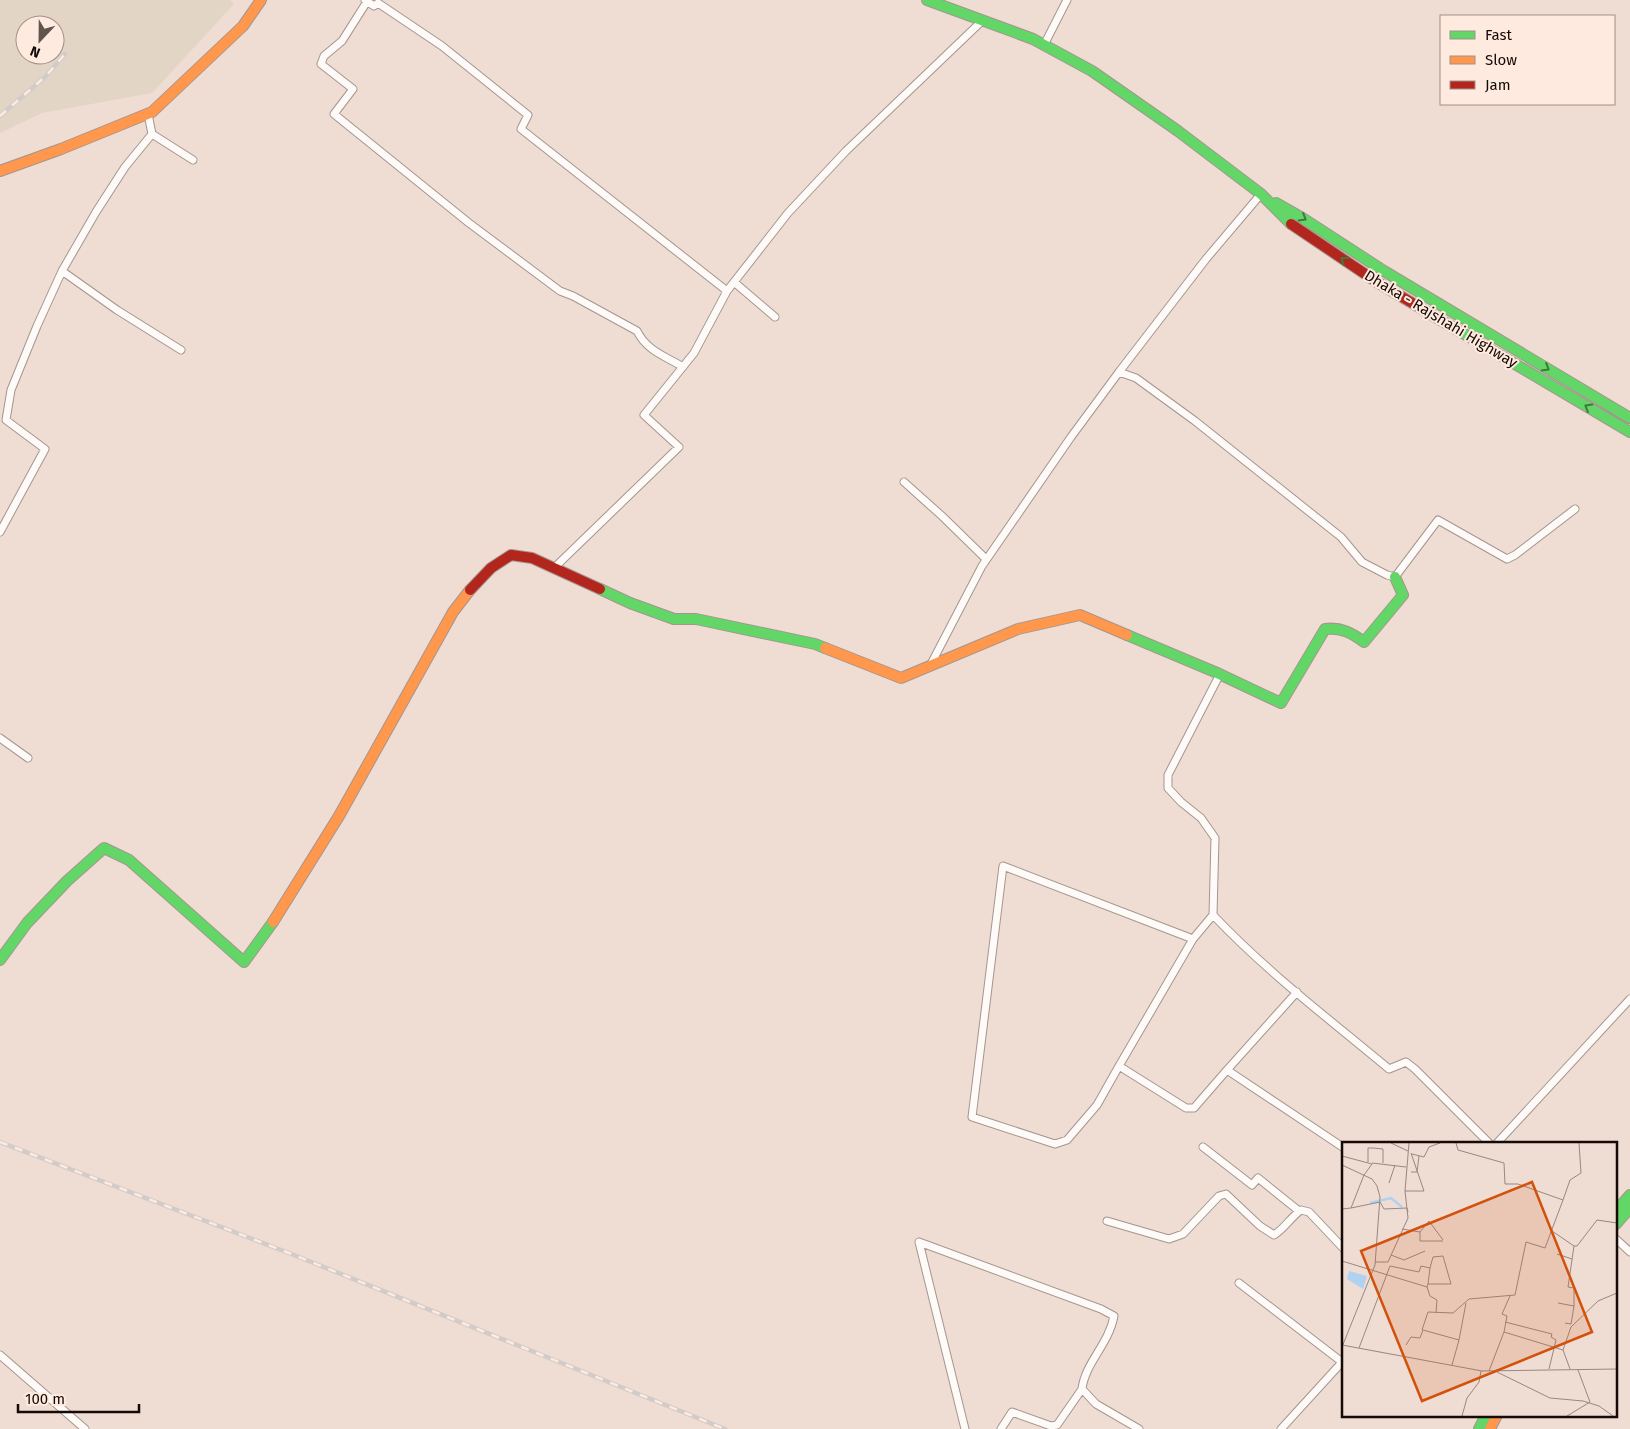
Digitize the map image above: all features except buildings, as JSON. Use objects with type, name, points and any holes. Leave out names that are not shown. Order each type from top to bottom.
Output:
[{"type":"main road","points":[[0,171],[62,149],[152,112],[243,26],[260,0]]},
{"type":"main road","name":"Dhaka - Rajshahi Highway","points":[[927,0],[1033,39],[1092,71],[1178,131],[1261,194],[1304,219],[1384,271],[1630,418]]},
{"type":"main road","name":"Dhaka - Rajshahi Highway","points":[[1261,194],[1294,227],[1377,282],[1630,432]]},
{"type":"main road","points":[[0,960],[27,923],[67,881],[104,848],[129,860],[244,962],[276,918],[339,816],[453,612],[469,591],[491,568],[511,555],[532,558],[630,603],[674,619],[696,619],[815,644],[901,678],[1018,629],[1080,615],[1220,674],[1281,703],[1325,629],[1334,627],[1351,632],[1364,642],[1403,595],[1396,577]]},
{"type":"main road","points":[[1618,1209],[1630,1195]]},
{"type":"main road","points":[[1618,1222],[1630,1208]]},
{"type":"main road","points":[[1479,1429],[1486,1416]]},
{"type":"main road","points":[[1490,1429],[1496,1416]]},
{"type":"street","points":[[1044,45],[1067,0]]},
{"type":"street","points":[[683,367],[659,352],[653,351],[643,342],[637,331],[573,296],[560,291],[469,223],[334,114],[353,89],[321,64],[324,56],[342,41],[367,1],[374,6],[378,3],[442,46],[528,115],[521,129],[727,291]]},
{"type":"street","points":[[554,568],[679,446],[644,415],[694,353],[727,291],[788,213],[846,151],[983,20]]},
{"type":"street","points":[[148,114],[152,134],[193,160]]},
{"type":"street","points":[[0,532],[45,448],[6,420],[10,390],[62,272],[96,212],[125,168],[152,134]]},
{"type":"street","points":[[931,664],[986,559],[1071,437],[1206,259],[1261,194]]},
{"type":"street","points":[[62,272],[117,310],[181,350]]},
{"type":"street","points":[[734,282],[775,316]]},
{"type":"street","points":[[1119,372],[1136,378],[1195,421],[1341,537],[1362,562],[1387,575],[1396,577],[1438,520],[1508,559],[1574,509]]},
{"type":"street","points":[[904,482],[986,559]]},
{"type":"street","points":[[1193,939],[1003,866],[972,1117],[1055,1144],[1067,1140],[1097,1104],[1193,939],[1213,915],[1215,838],[1201,818],[1181,802],[1168,788],[1168,775],[1220,674]]},
{"type":"street","points":[[0,738],[28,758]]},
{"type":"street","points":[[1213,915],[1229,932],[1297,992],[1389,1069],[1406,1062],[1415,1069],[1488,1142]]},
{"type":"street","points":[[1119,1066],[1186,1108],[1194,1108],[1297,992]]},
{"type":"street","points":[[1498,1142],[1630,999]]},
{"type":"street","points":[[1227,1070],[1342,1147]]},
{"type":"street","points":[[1202,1147],[1252,1185],[1258,1178],[1299,1211],[1309,1212],[1342,1247]]},
{"type":"street","points":[[1107,1220],[1169,1239],[1183,1234],[1220,1196],[1226,1194],[1260,1226],[1274,1235],[1299,1211]]},
{"type":"street","points":[[1618,1241],[1630,1252]]},
{"type":"street","points":[[965,1429],[920,1242],[1101,1309],[1114,1316],[1111,1330],[1083,1378],[1082,1390],[1057,1425],[1050,1426],[1012,1412],[1001,1429]]},
{"type":"street","points":[[1239,1283],[1342,1360]]},
{"type":"street","points":[[0,1355],[85,1429]]},
{"type":"street","points":[[1281,1429],[1342,1362]]},
{"type":"street","points":[[1082,1390],[1096,1404],[1139,1429]]},
{"type":"shaded area","points":[[0,0],[230,0],[234,4],[152,93],[42,113],[0,133]]},
{"type":"railway","points":[[0,116],[46,76],[56,65]]},
{"type":"railway","points":[[0,1142],[289,1253],[725,1429]]},
{"type":"traffic: fast","points":[[927,0],[1033,39],[1092,71],[1178,131],[1261,194],[1291,224]]},
{"type":"traffic: fast","points":[[1276,203],[1384,271],[1630,418]]},
{"type":"traffic: fast","points":[[1434,316],[1630,432]]},
{"type":"traffic: fast","points":[[1127,635],[1215,672],[1281,703],[1325,629],[1346,631],[1364,642],[1403,595],[1395,577]]},
{"type":"traffic: fast","points":[[600,589],[630,603],[674,619],[696,619],[815,644],[825,648]]},
{"type":"traffic: fast","points":[[0,960],[27,923],[67,881],[104,848],[129,860],[244,962],[273,922]]},
{"type":"traffic: fast","points":[[1618,1209],[1630,1195]]},
{"type":"traffic: fast","points":[[1618,1222],[1630,1208]]},
{"type":"traffic: fast","points":[[1479,1429],[1486,1416]]},
{"type":"traffic: slow","points":[[0,171],[61,149],[152,112],[243,26],[261,0]]},
{"type":"traffic: slow","points":[[273,922],[339,816],[453,612],[470,590]]},
{"type":"traffic: slow","points":[[825,648],[901,678],[1018,629],[1080,615],[1127,635]]},
{"type":"traffic: slow","points":[[1490,1429],[1496,1416]]},
{"type":"traffic: jam","points":[[1291,224],[1377,282],[1434,316]]},
{"type":"traffic: jam","points":[[470,590],[491,568],[511,555],[532,558],[600,589]]}]
